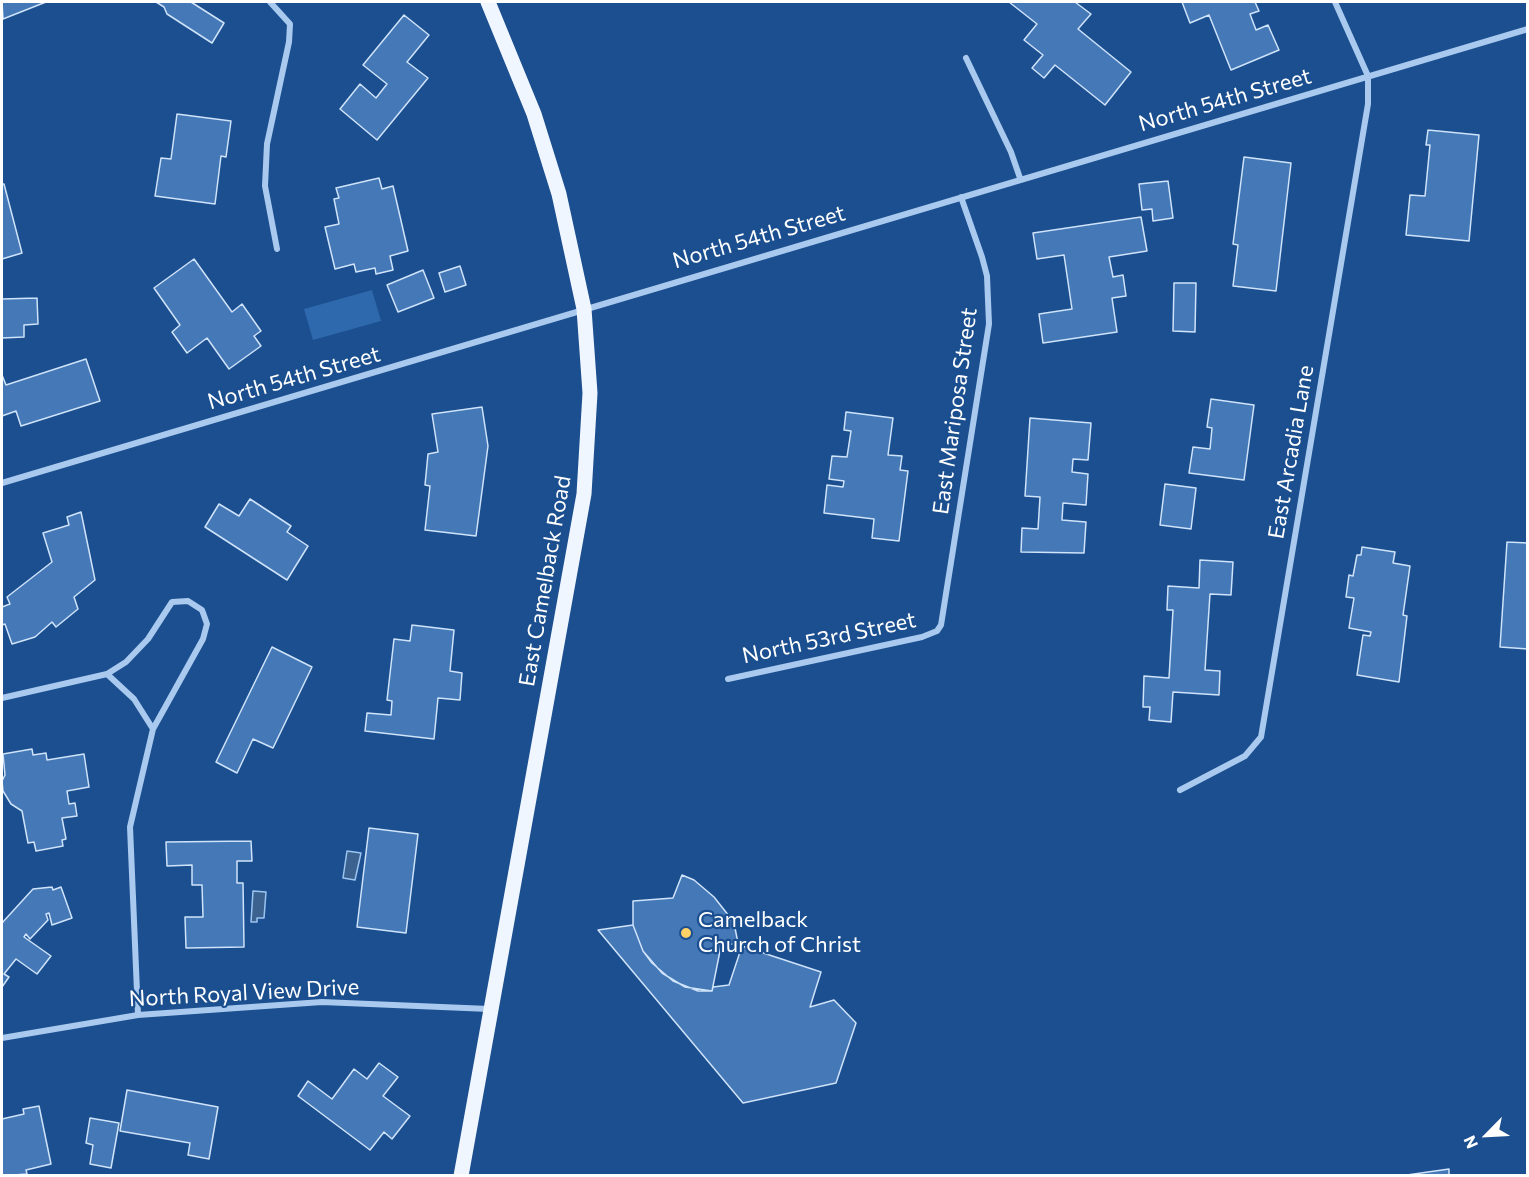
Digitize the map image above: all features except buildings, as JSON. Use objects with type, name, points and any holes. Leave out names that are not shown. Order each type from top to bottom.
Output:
[{"type":"main road","name":"East Camelback Road","points":[[461,1176],[584,494],[590,393],[584,309],[570,236],[546,153],[518,71],[488,2]]},
{"type":"street","points":[[270,2],[290,24],[289,42],[267,154],[265,186],[278,249]]},
{"type":"street","points":[[1335,2],[1368,76]]},
{"type":"street","name":"North 54th Street","points":[[2,483],[528,328],[584,309],[1020,178],[1527,29]]},
{"type":"street","points":[[966,58],[1011,152],[1020,178]]},
{"type":"street","name":"East Arcadia Lane","points":[[1180,790],[1245,756],[1261,737],[1368,104],[1368,76]]},
{"type":"street","name":"East Mariposa Street","points":[[937,631],[943,617],[989,324],[985,267],[961,197]]},
{"type":"street","points":[[2,698],[107,674],[126,662],[148,639],[172,602],[188,601],[202,610],[207,624],[205,632],[153,729],[130,828],[138,1015]]},
{"type":"street","name":"North 53rd Street","points":[[728,679],[922,637],[937,631]]},
{"type":"street","points":[[107,674],[134,699],[153,729]]},
{"type":"street","name":"North Royal View Drive","points":[[2,1038],[138,1015],[322,1002],[490,1009]]},
{"type":"shaded area","points":[[372,290],[381,321],[313,340],[304,309]]},
{"type":"shaded area","points":[[347,851],[361,853],[355,880],[343,878]]},
{"type":"shaded area","points":[[253,891],[266,892],[264,918],[257,918],[257,922],[251,922]]},
{"type":"place","name":"Camelback Church of Christ","points":[[686,933]]}]
